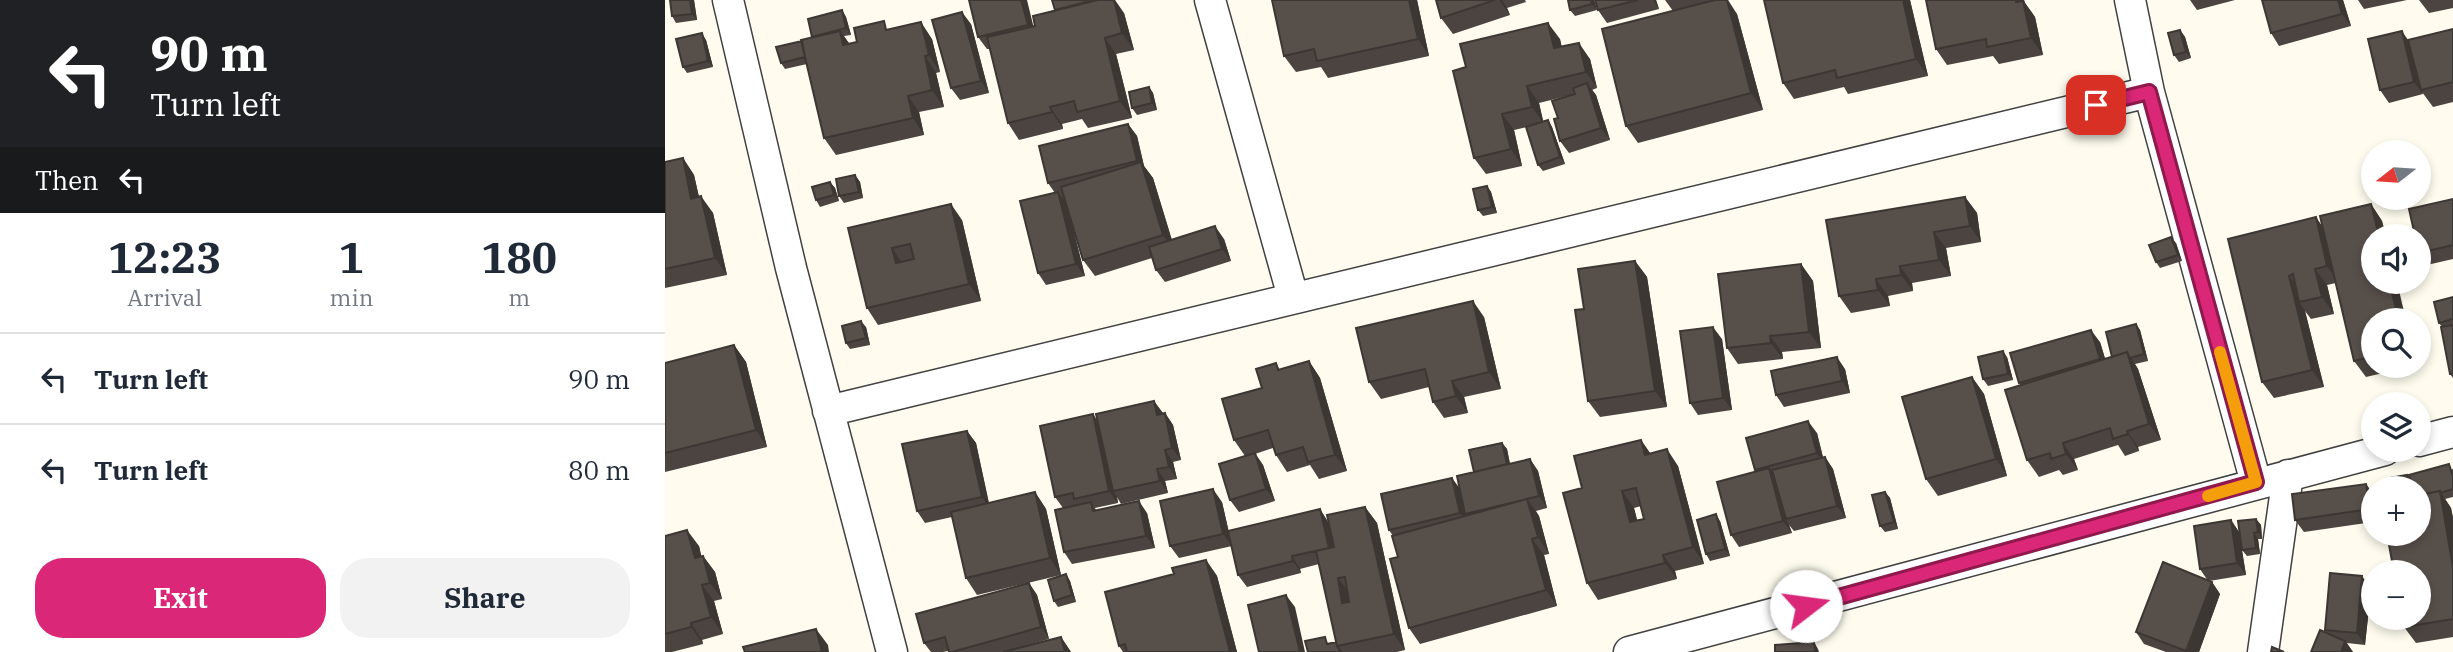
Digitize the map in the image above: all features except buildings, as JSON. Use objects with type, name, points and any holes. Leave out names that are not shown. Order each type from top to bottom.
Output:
[{"type":"street","points":[[728,0],[791,268],[892,652]]},
{"type":"street","points":[[1210,0],[1293,298]]},
{"type":"street","points":[[2130,0],[2149,92],[2256,482]]},
{"type":"street","points":[[828,411],[2149,92]]},
{"type":"street","points":[[2431,438],[2453,432]]},
{"type":"street","points":[[1629,652],[2256,482],[2361,456]]},
{"type":"street","points":[[2263,652],[2288,475]]},
{"type":"slow traffic","points":[[2208,496],[2256,482],[2220,352]]},
{"type":"route","points":[[1806,606],[2256,482],[2149,92],[2096,105]]}]
